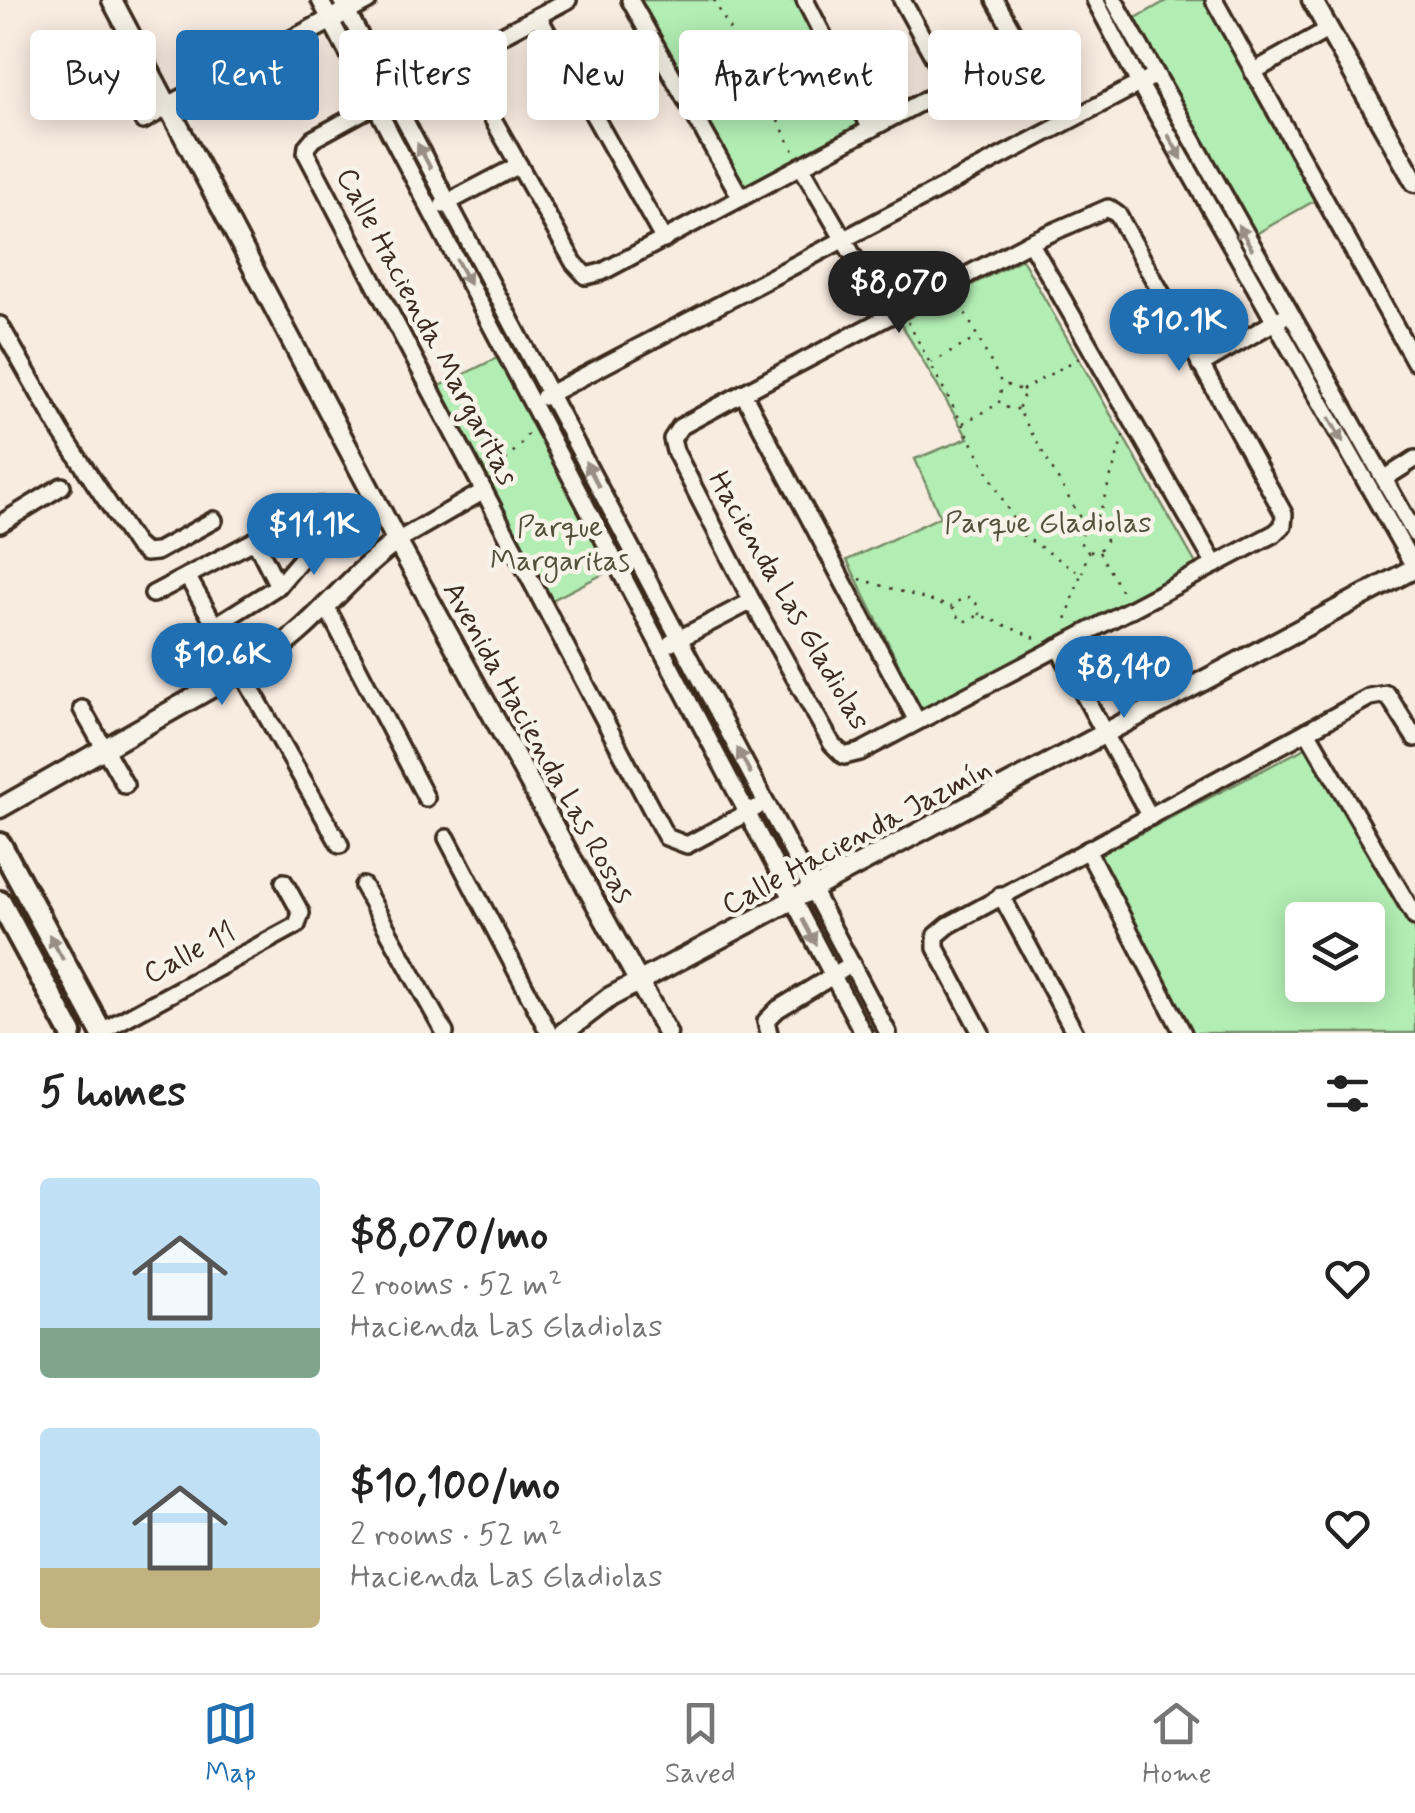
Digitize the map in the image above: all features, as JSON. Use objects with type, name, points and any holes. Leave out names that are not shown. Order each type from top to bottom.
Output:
[{"type":"main road","points":[[0,844],[102,1032]]},
{"type":"main road","points":[[0,902],[71,1033]]},
{"type":"street","name":"Avenida Hacienda Las Rosas","points":[[112,0],[397,540],[667,1033]]},
{"type":"street","points":[[320,0],[339,10]]},
{"type":"street","points":[[143,121],[339,10],[367,0]]},
{"type":"street","points":[[568,0],[478,48],[467,58],[467,72],[574,263],[586,276],[602,272],[664,240],[928,99]]},
{"type":"street","points":[[630,0],[741,198]]},
{"type":"street","points":[[806,0],[871,129]]},
{"type":"street","points":[[902,0],[928,47]]},
{"type":"street","points":[[995,0],[1012,30]]},
{"type":"street","points":[[1095,0],[1146,79],[1281,318],[1415,568]]},
{"type":"street","points":[[1114,0],[1146,79]]},
{"type":"street","points":[[1214,0],[1415,362]]},
{"type":"street","points":[[1312,0],[1415,182]]},
{"type":"street","points":[[538,16],[664,240]]},
{"type":"street","points":[[1253,72],[1327,30]]},
{"type":"street","points":[[535,409],[550,394],[1146,79]]},
{"type":"street","name":"Calle Hacienda Margaritas","points":[[347,120],[313,139],[306,153],[666,836],[687,846],[766,803]]},
{"type":"street","points":[[383,120],[862,1033]]},
{"type":"street","points":[[405,120],[888,1033]]},
{"type":"street","points":[[431,212],[519,165]]},
{"type":"street","points":[[802,166],[843,240],[895,313]]},
{"type":"street","name":"Hacienda Las Gladiolas","points":[[1108,208],[1118,215],[1284,514],[1282,526],[1275,533],[860,752],[844,756],[832,744],[752,601],[672,439],[680,427],[895,313],[1030,242],[1108,208]]},
{"type":"street","points":[[1030,242],[1215,565]]},
{"type":"street","points":[[1200,365],[1281,318]]},
{"type":"street","points":[[1281,318],[1415,534]]},
{"type":"street","points":[[0,325],[61,432],[135,544],[145,552],[156,552],[214,520]]},
{"type":"street","points":[[742,392],[917,721]]},
{"type":"street","points":[[1384,479],[1415,459]]},
{"type":"street","points":[[0,524],[62,486]]},
{"type":"street","points":[[0,808],[292,640],[350,578],[397,540],[484,491]]},
{"type":"street","points":[[153,594],[325,506],[332,516],[330,525],[278,586],[216,625]]},
{"type":"street","points":[[255,540],[278,586]]},
{"type":"street","name":"Calle Hacienda Jazmín","points":[[563,1033],[610,997],[1415,568]]},
{"type":"street","points":[[187,576],[340,845]]},
{"type":"street","points":[[660,648],[752,601]]},
{"type":"street","points":[[326,606],[426,798]]},
{"type":"street","points":[[1058,647],[1150,817]]},
{"type":"street","points":[[981,1033],[936,948],[936,936],[1001,895],[1370,697],[1386,694],[1415,738]]},
{"type":"street","points":[[82,709],[126,786]]},
{"type":"street","points":[[1307,732],[1415,918]]},
{"type":"street","points":[[447,838],[549,1033]]},
{"type":"street","points":[[1087,850],[1183,1033]]},
{"type":"street","name":"Calle 11","points":[[102,1032],[297,925],[301,920],[284,882]]},
{"type":"street","points":[[363,886],[445,1033]]},
{"type":"street","points":[[1001,895],[1075,1033]]},
{"type":"street","points":[[769,1033],[766,1020],[778,1009],[852,964]]},
{"type":"path","points":[[714,0],[729,30]]},
{"type":"path","points":[[777,120],[802,166]]},
{"type":"path","points":[[950,284],[1004,387]]},
{"type":"path","points":[[895,313],[930,364],[1021,534],[1081,574]]},
{"type":"path","points":[[930,364],[978,338]]},
{"type":"path","points":[[1021,390],[1092,350]]},
{"type":"path","points":[[1004,387],[1021,390],[1023,398],[1018,409],[1011,410],[1000,403],[998,395],[1004,387]]},
{"type":"path","points":[[962,423],[1000,403]]},
{"type":"path","points":[[484,491],[490,489],[502,461],[520,449],[535,409]]},
{"type":"path","points":[[1018,409],[1087,530]]},
{"type":"path","points":[[1096,528],[1129,416]]},
{"type":"path","points":[[1096,528],[1104,533],[1106,541],[1098,551],[1088,552],[1080,542],[1087,530],[1096,528]]},
{"type":"path","points":[[1098,551],[1131,609]]},
{"type":"path","points":[[980,615],[976,603],[968,597],[956,602],[952,611],[963,622],[980,615],[1058,647],[1088,552]]},
{"type":"path","points":[[842,580],[862,578],[954,608]]},
{"type":"green space","points":[[636,0],[801,0],[816,30],[679,30],[679,80],[659,43],[659,30],[652,30]]},
{"type":"green space","points":[[1168,0],[1214,0],[1321,197],[1254,235],[1134,19]]},
{"type":"green space","points":[[701,120],[862,120],[866,127],[741,195]]},
{"type":"green space","name":"Parque Gladiolas","points":[[1022,259],[1196,564],[922,711],[847,560],[940,517],[915,459],[968,438],[900,322]]},
{"type":"green space","name":"Parque Margaritas","points":[[497,358],[611,570],[552,600],[440,386]]},
{"type":"green space","points":[[1309,746],[1415,927],[1415,1033],[1192,1033],[1099,855]]}]
